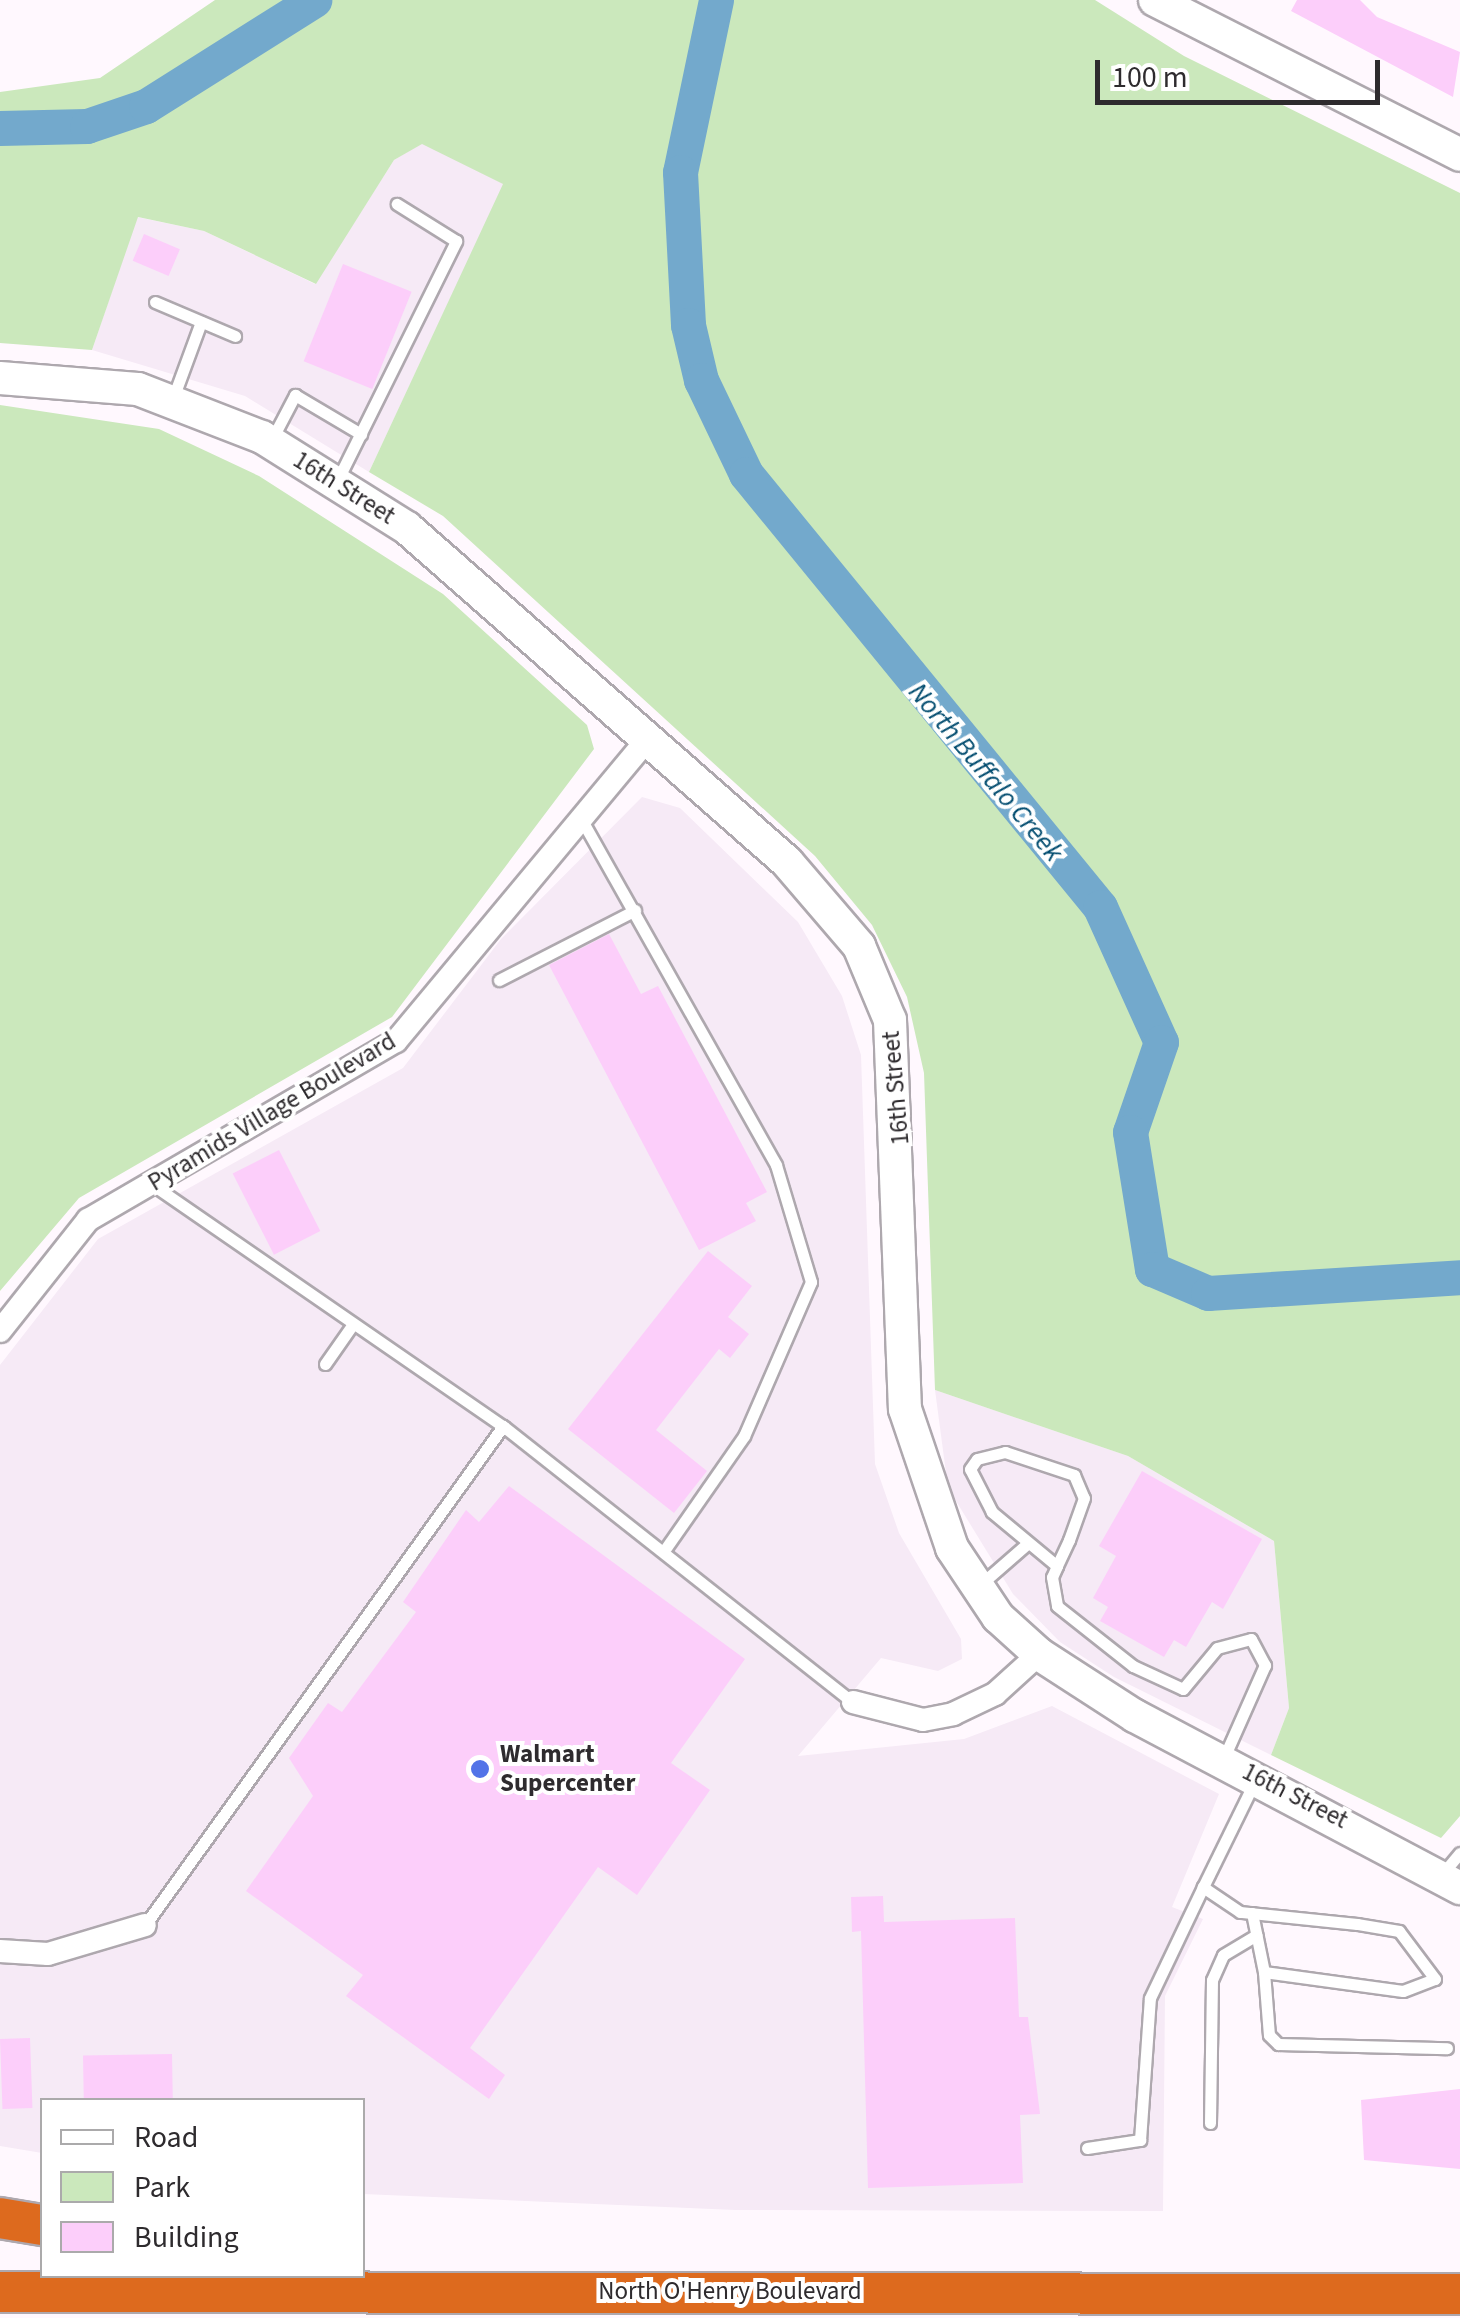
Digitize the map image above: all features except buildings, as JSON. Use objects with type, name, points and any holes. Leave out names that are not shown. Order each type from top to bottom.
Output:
[{"type":"highway","points":[[0,2218],[40,2225]]},
{"type":"highway","points":[[365,2270],[600,2291]]},
{"type":"highway","name":"North O'Henry Boulevard","points":[[0,2292],[1460,2294]]},
{"type":"street","points":[[1155,0],[1460,155]]},
{"type":"street","name":"16th Street","points":[[0,378],[138,388],[271,442],[407,528],[787,862],[859,946],[890,1020],[905,1409],[922,1480],[978,1587],[1039,1654],[1222,1760],[1454,1872]]},
{"type":"street","name":"Pyramids Village Boulevard","points":[[0,1331],[88,1220],[396,1042],[584,824],[648,739]]},
{"type":"street","points":[[853,1702],[923,1720],[954,1714],[995,1694],[1039,1654]]},
{"type":"street","points":[[0,1951],[48,1954],[145,1924]]},
{"type":"lane","points":[[336,482],[456,240],[397,204]]},
{"type":"lane","points":[[155,302],[235,336]]},
{"type":"lane","points":[[172,402],[201,322]]},
{"type":"lane","points":[[271,442],[295,395],[361,434]]},
{"type":"lane","points":[[584,824],[776,1165],[811,1282],[744,1436],[666,1548]]},
{"type":"lane","points":[[499,980],[634,910]]},
{"type":"lane","points":[[152,1185],[503,1426],[666,1548],[853,1702]]},
{"type":"lane","points":[[325,1364],[353,1324]]},
{"type":"lane","points":[[145,1924],[503,1426]]},
{"type":"lane","points":[[1058,1566],[992,1512],[970,1468],[977,1458],[1005,1452],[1074,1475],[1084,1498],[1058,1566],[1058,1606],[1072,1624],[1182,1689],[1216,1648],[1252,1639],[1265,1665],[1222,1760]]},
{"type":"lane","points":[[978,1587],[1028,1543]]},
{"type":"lane","points":[[1087,2148],[1140,2140],[1150,1998],[1257,1777]]},
{"type":"lane","points":[[1203,1887],[1252,1914],[1399,1931],[1434,1980],[1403,1992],[1264,1972]]},
{"type":"lane","points":[[1252,1914],[1264,1972],[1269,2035],[1278,2044],[1447,2048]]},
{"type":"lane","points":[[1210,2123],[1212,1980],[1224,1956],[1256,1935]]},
{"type":"shaded area","points":[[422,143],[504,184],[369,472],[245,396],[92,350],[137,217],[204,231],[315,284],[394,160]]},
{"type":"shaded area","points":[[642,797],[680,808],[798,922],[842,996],[861,1055],[875,1464],[899,1533],[961,1639],[962,1659],[938,1671],[881,1658],[798,1756],[964,1739],[1052,1706],[1219,1794],[1172,1907],[1203,1919],[1165,1996],[1163,2211],[735,2210],[365,2194],[365,2098],[40,2098],[40,2153],[0,2146],[0,1365],[98,1239],[403,1068],[501,939]]},
{"type":"shaded area","points":[[935,1390],[1128,1456],[1274,1541],[1289,1708],[1271,1755],[1114,1677],[1060,1642],[1013,1594],[948,1488]]},
{"type":"green space","points":[[215,0],[1095,0],[1184,56],[1460,193],[1460,1816],[1441,1838],[1271,1755],[1289,1708],[1274,1541],[1128,1456],[935,1390],[924,1073],[907,997],[872,925],[815,856],[443,516],[369,472],[503,184],[422,144],[394,160],[316,284],[204,231],[138,217],[92,350],[0,343],[0,92],[100,78]]},
{"type":"green space","points":[[0,405],[159,429],[259,476],[443,594],[587,725],[594,749],[392,1017],[79,1198],[0,1291]]},
{"type":"waterway","name":"North Buffalo Creek","points":[[0,128],[87,126],[146,106],[314,0]]},
{"type":"waterway","name":"North Buffalo Creek","points":[[716,0],[680,172],[688,325],[701,380],[746,474],[1100,907],[1161,1042],[1130,1132],[1152,1269],[1208,1293],[1460,1277]]},
{"type":"place","name":"Walmart Supercenter","points":[[480,1769]]}]
